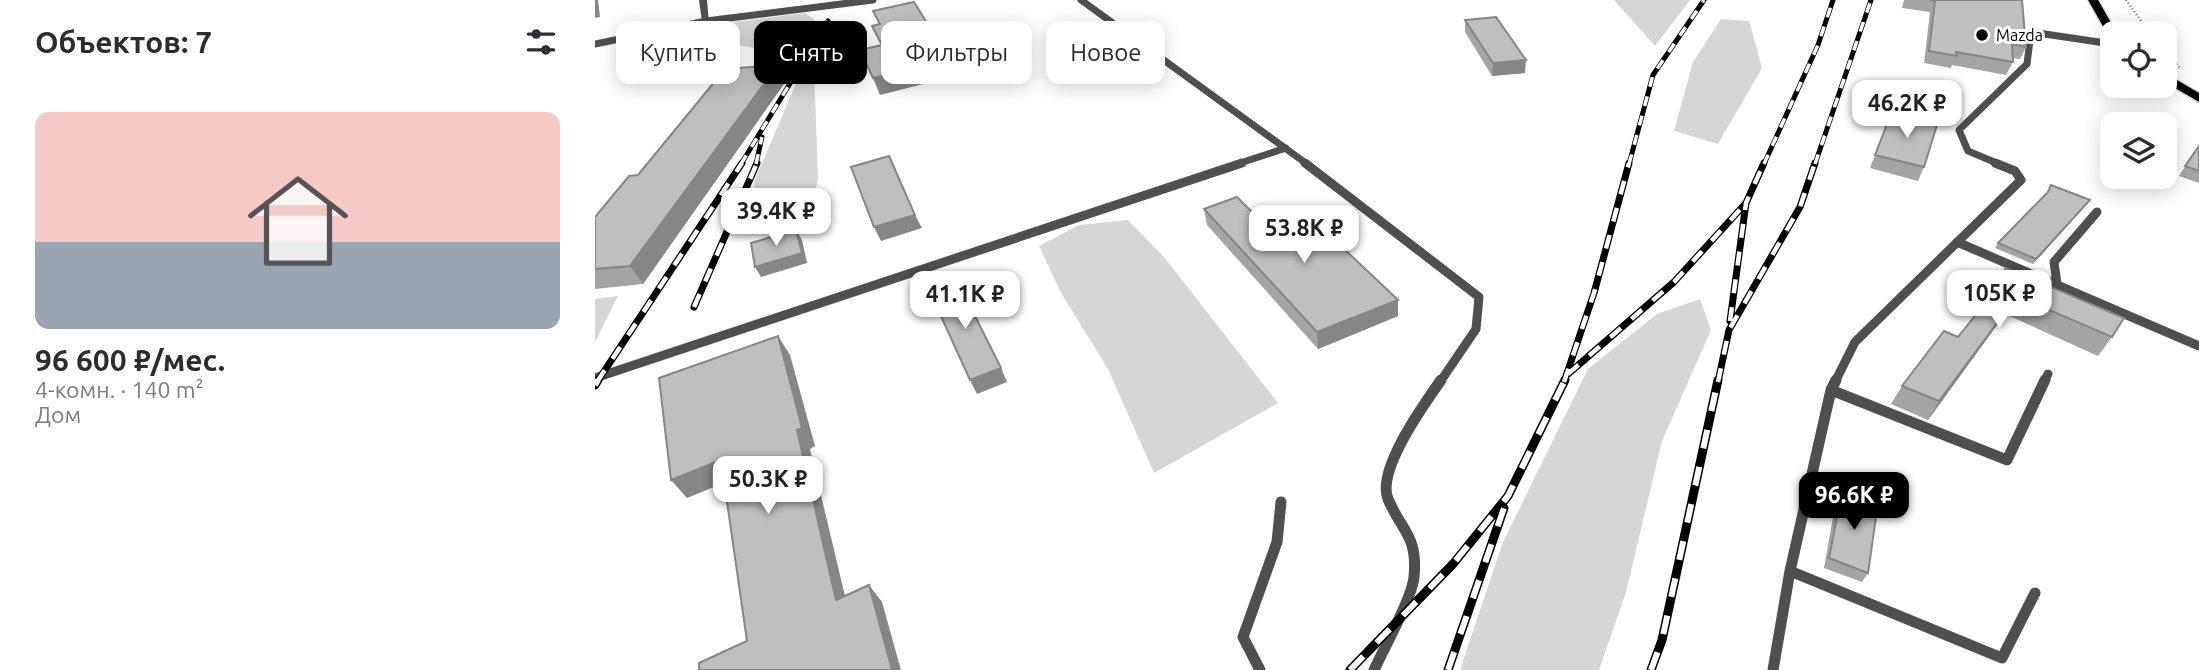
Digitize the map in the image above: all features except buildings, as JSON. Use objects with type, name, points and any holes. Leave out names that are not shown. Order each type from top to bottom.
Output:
[{"type":"main road","points":[[2093,0],[2105,21]]},
{"type":"main road","points":[[2177,84],[2199,98]]},
{"type":"street","points":[[703,0],[706,21]]},
{"type":"lane","points":[[706,21],[873,0]]},
{"type":"lane","points":[[1081,0],[1286,148],[1479,297],[1476,329],[1406,432],[1389,474],[1386,496],[1414,544],[1414,580],[1374,670]]},
{"type":"lane","points":[[1773,670],[1790,571],[1831,390],[1855,342],[2021,180],[2014,171],[1968,151],[1959,130],[2027,64],[2031,32],[2100,42]]},
{"type":"lane","points":[[595,44],[616,40]]},
{"type":"lane","points":[[711,88],[714,84]]},
{"type":"lane","points":[[595,378],[1286,148]]},
{"type":"lane","points":[[2057,284],[2054,262],[2097,212]]},
{"type":"lane","points":[[1957,242],[2199,346]]},
{"type":"lane","points":[[1831,390],[2007,460],[2048,374]]},
{"type":"lane","points":[[1260,670],[1243,636],[1277,542],[1281,502]]},
{"type":"lane","points":[[1790,571],[2002,658],[2035,593]]},
{"type":"path","points":[[2126,0],[2141,21]]},
{"type":"shaded area","points":[[1614,0],[1690,0],[1655,46]]},
{"type":"shaded area","points":[[805,13],[814,21],[754,21],[754,48],[740,46],[740,21]]},
{"type":"shaded area","points":[[1721,19],[1749,21],[1762,68],[1718,144],[1674,131],[1693,62]]},
{"type":"shaded area","points":[[796,84],[815,84],[818,178],[812,205],[776,234],[756,223],[754,182]]},
{"type":"shaded area","points":[[1128,220],[1164,257],[1278,403],[1154,473],[1108,369],[1061,293],[1039,246],[1079,225]]},
{"type":"shaded area","points":[[618,296],[595,342],[595,299]]},
{"type":"shaded area","points":[[1700,299],[1711,330],[1662,441],[1626,592],[1599,670],[1460,670],[1503,542],[1588,369],[1657,314]]},
{"type":"railway","points":[[1629,164],[1653,75],[1704,0]]},
{"type":"railway","points":[[1764,164],[1818,45],[1833,0]]},
{"type":"railway","points":[[1815,164],[1871,0]]},
{"type":"railway","points":[[741,164],[790,84]]},
{"type":"railway","points":[[756,164],[762,137]]},
{"type":"railway","points":[[597,382],[742,163]]},
{"type":"railway","points":[[694,307],[757,163]]},
{"type":"railway","points":[[1564,382],[1594,293],[1629,163]]},
{"type":"railway","points":[[1746,203],[1764,163]]},
{"type":"railway","points":[[1718,382],[1729,330],[1800,207],[1815,163]]},
{"type":"railway","points":[[1568,374],[1674,282],[1746,203]]},
{"type":"railway","points":[[1730,321],[1746,203]]},
{"type":"railway","points":[[595,385],[598,380]]},
{"type":"railway","points":[[1350,670],[1453,564],[1508,496],[1565,380]]},
{"type":"railway","points":[[1651,670],[1662,640],[1718,380]]},
{"type":"railway","points":[[1448,670],[1504,508]]},
{"type":"place","name":"Mazda","points":[[1982,35]]}]
